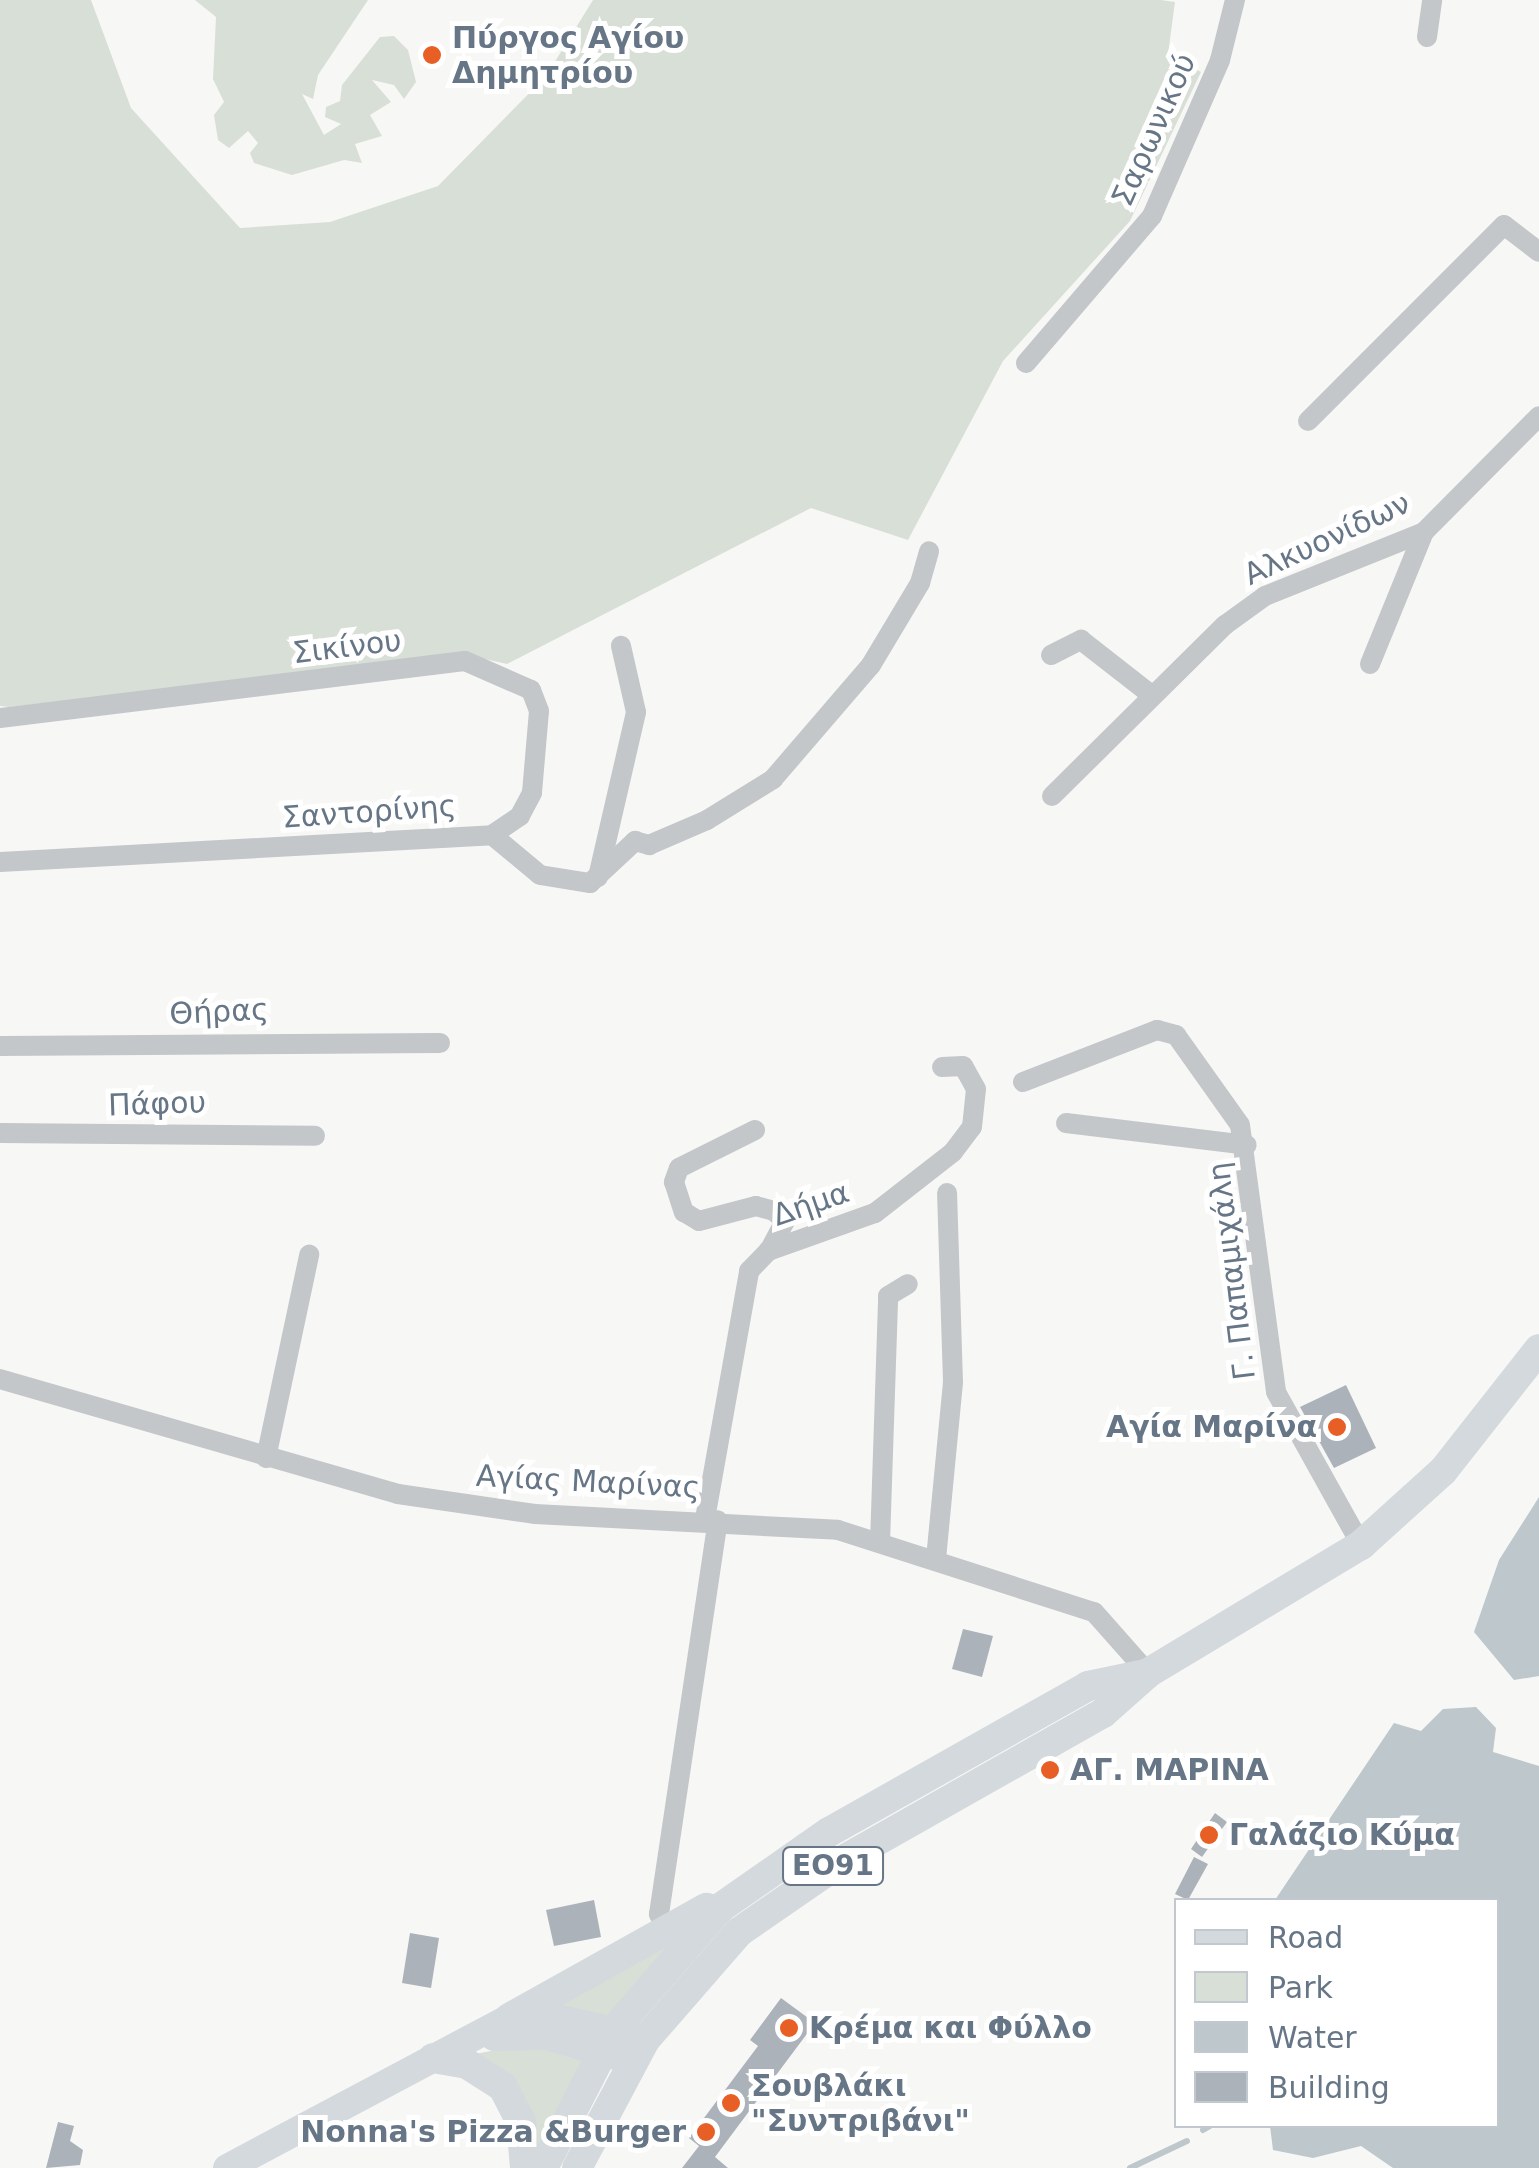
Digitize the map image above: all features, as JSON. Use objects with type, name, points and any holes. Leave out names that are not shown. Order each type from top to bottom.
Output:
[{"type":"main road","name":"ΕΟ91","points":[[576,2168],[639,2050],[771,1906],[1103,1713],[1148,1673],[1362,1545],[1472,1438],[1539,1348]]},
{"type":"main road","name":"ΕΟ91","points":[[543,2168],[608,2041],[672,1956],[752,1883],[1088,1686],[1148,1673]]},
{"type":"main road","points":[[227,2168],[752,1883]]},
{"type":"main road","points":[[509,2018],[545,2016],[639,2050]]},
{"type":"main road","points":[[468,2040],[530,2034],[608,2041]]},
{"type":"main road","points":[[434,2058],[467,2064],[503,2087],[521,2122],[525,2168]]},
{"type":"street","name":"Σαρωνικού","points":[[1026,363],[1152,216],[1220,60],[1235,0]]},
{"type":"street","points":[[1427,38],[1432,0]]},
{"type":"street","points":[[1308,421],[1504,225],[1539,252]]},
{"type":"street","name":"Αλκυονίδων","points":[[1052,796],[1150,694],[1265,596],[1424,532],[1539,416]]},
{"type":"street","points":[[1370,664],[1424,532]]},
{"type":"street","points":[[598,877],[635,841],[648,845],[708,820],[773,778],[871,665],[920,582],[929,552]]},
{"type":"street","points":[[1051,654],[1081,640],[1150,694]]},
{"type":"street","points":[[598,877],[636,712],[622,646]]},
{"type":"street","name":"Σικίνου","points":[[0,718],[465,661],[530,690],[539,711],[532,794],[520,816],[492,835]]},
{"type":"street","name":"Σαντορίνης","points":[[0,862],[492,835],[540,875],[578,886],[598,877]]},
{"type":"street","name":"Γ. Παπαμιχάλη","points":[[1023,1082],[1168,1027],[1247,1145],[1276,1392],[1362,1545]]},
{"type":"street","name":"Θήρας","points":[[0,1046],[440,1044]]},
{"type":"street","name":"Δήμα","points":[[667,1930],[659,1914],[743,1282],[768,1251],[875,1213],[953,1152],[972,1127],[976,1089],[963,1066],[942,1068]]},
{"type":"street","points":[[1066,1123],[1247,1145]]},
{"type":"street","points":[[755,1130],[679,1168],[674,1182],[684,1212],[699,1221],[756,1206],[774,1211],[785,1221],[768,1251]]},
{"type":"street","name":"Πάφου","points":[[0,1133],[315,1136]]},
{"type":"street","points":[[936,1559],[952,1382],[947,1193]]},
{"type":"street","points":[[266,1458],[309,1256]]},
{"type":"street","points":[[880,1543],[888,1296],[908,1284]]},
{"type":"street","name":"Αγίας Μαρίνας","points":[[0,1379],[266,1458],[470,1506],[838,1530],[1094,1612],[1148,1673]]},
{"type":"green space","points":[[0,0],[91,0],[131,108],[240,228],[330,222],[438,186],[546,76],[593,0],[1161,0],[1175,2],[1168,54],[1201,72],[1130,221],[1003,361],[908,540],[811,508],[507,664],[467,655],[9,707],[0,706]]},
{"type":"green space","points":[[195,0],[368,0],[318,75],[313,99],[302,94],[324,135],[341,124],[325,117],[326,107],[340,101],[342,85],[380,37],[394,36],[408,50],[416,82],[404,99],[394,85],[372,80],[391,102],[370,115],[382,136],[355,144],[362,163],[344,160],[292,175],[254,163],[250,153],[258,143],[248,131],[229,148],[218,140],[214,115],[224,102],[213,79],[216,17]]},
{"type":"green space","points":[[680,1938],[608,2023],[540,2008]]},
{"type":"green space","points":[[513,2047],[589,2053],[534,2168],[469,2055]]},
{"type":"water","points":[[1539,1497],[1539,1676],[1514,1680],[1474,1632],[1499,1560]]},
{"type":"water","points":[[1476,1707],[1496,1728],[1493,1752],[1539,1766],[1539,2168],[1393,2168],[1361,2146],[1313,2158],[1273,2150],[1270,2128],[1499,2128],[1499,1898],[1276,1898],[1394,1723],[1421,1731],[1443,1709]]},
{"type":"building","name":"Αγία Μαρίνα","points":[[1346,1385],[1376,1448],[1334,1468],[1300,1407]]},
{"type":"building","points":[[963,1629],[993,1636],[982,1677],[952,1669]]},
{"type":"building","name":"Γαλάζιο Κύμα","points":[[1215,1813],[1227,1822],[1202,1857],[1191,1849]]},
{"type":"building","points":[[1194,1857],[1208,1864],[1189,1898],[1175,1894]]},
{"type":"building","points":[[594,1900],[601,1937],[554,1946],[546,1910]]},
{"type":"building","points":[[410,1933],[439,1938],[431,1988],[402,1983]]},
{"type":"building","points":[[781,1998],[815,2023],[715,2157],[728,2168],[682,2168],[699,2146],[689,2138],[758,2046],[750,2040]]},
{"type":"building","points":[[58,2122],[74,2126],[70,2141],[83,2150],[80,2165],[46,2168]]},
{"type":"waterway","points":[[1203,2130],[1206,2128]]},
{"type":"waterway","points":[[1130,2168],[1187,2141]]},
{"type":"place","name":"Πύργος Αγίου Δημητρίου","points":[[432,55]]},
{"type":"place","name":"Αγία Μαρίνα","points":[[1337,1427]]},
{"type":"place","name":"ΑΓ. ΜΑΡΙΝΑ","points":[[1050,1770]]},
{"type":"place","name":"Γαλάζιο Κύμα","points":[[1209,1835]]},
{"type":"place","name":"Κρέμα και Φύλλο","points":[[789,2028]]},
{"type":"place","name":"Σουβλάκι \"Συντριβάνι\"","points":[[731,2103]]},
{"type":"place","name":"Nonna's Pizza &Burger","points":[[706,2132]]}]
